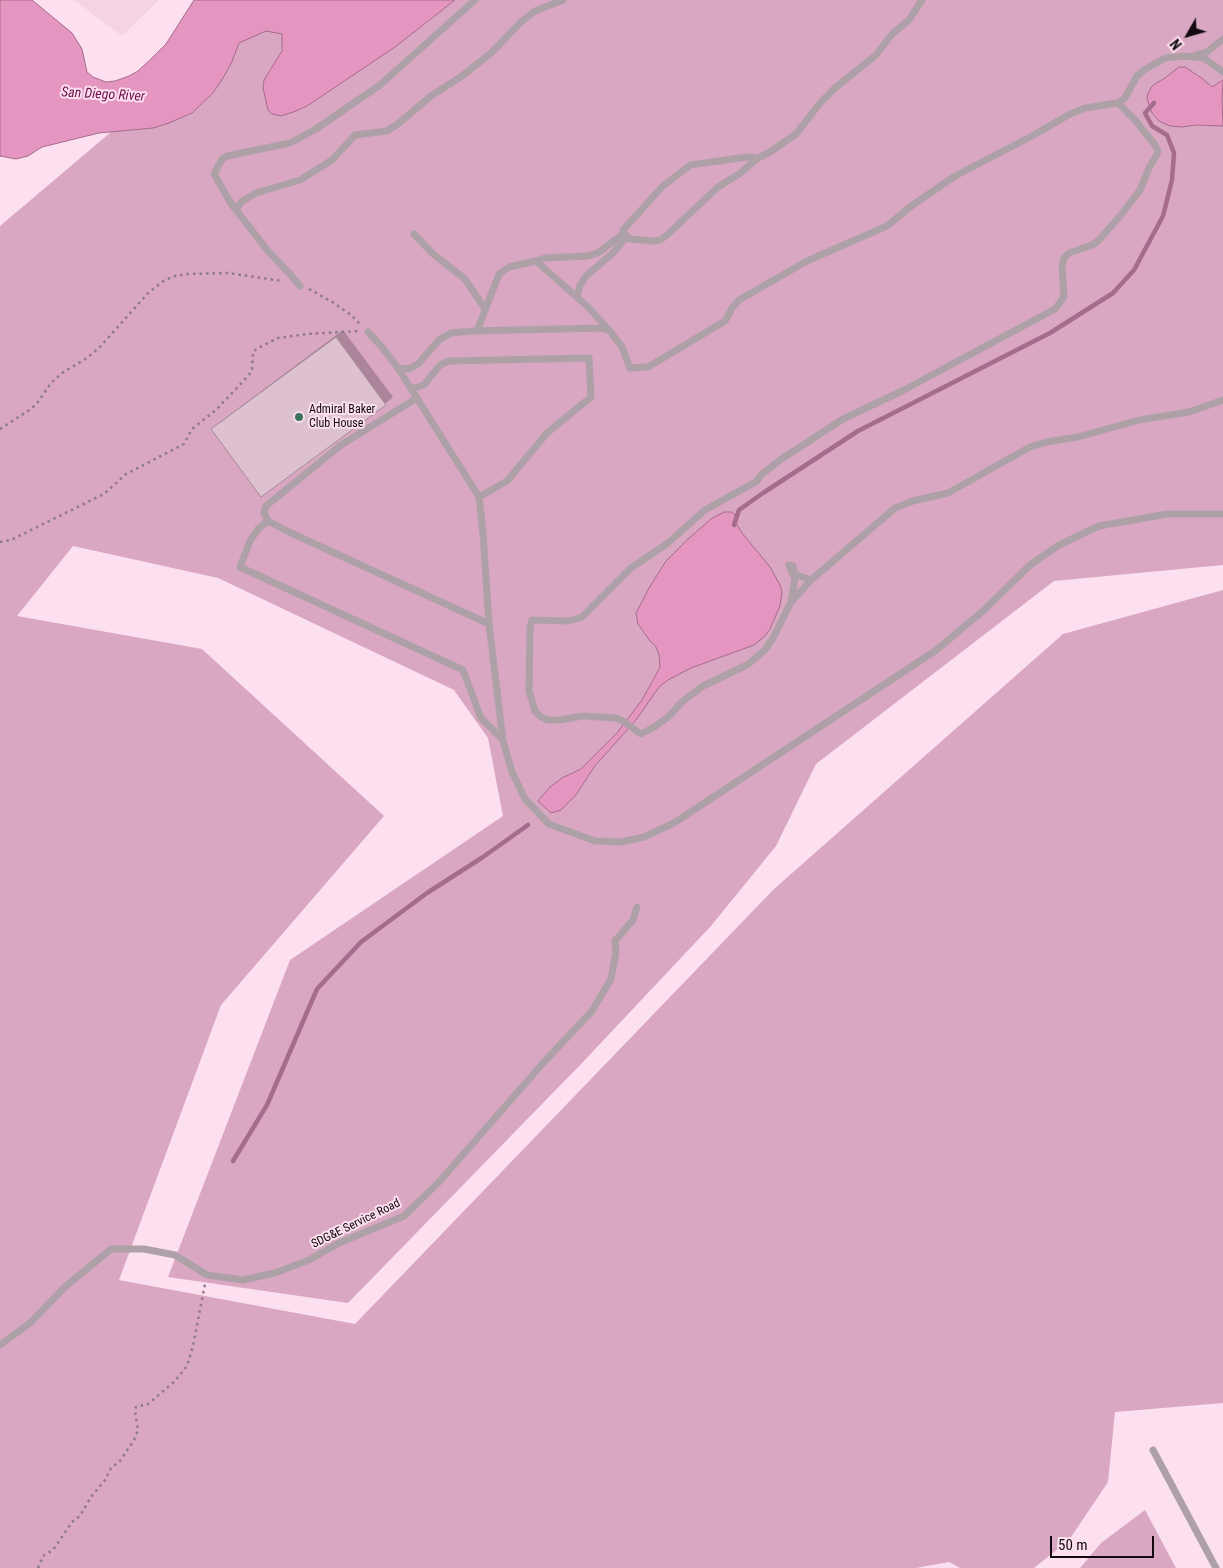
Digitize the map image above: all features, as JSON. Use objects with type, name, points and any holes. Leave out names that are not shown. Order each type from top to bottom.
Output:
[{"type":"lane","points":[[300,286],[267,250],[236,210],[214,174],[222,159],[227,156],[290,143],[316,129],[380,85],[475,0]]},
{"type":"lane","points":[[236,210],[241,202],[256,193],[300,180],[332,160],[355,136],[387,131],[398,124],[431,96],[491,54],[522,20],[535,11],[563,0]]},
{"type":"lane","points":[[625,235],[637,240],[660,240],[718,188],[758,158],[796,134],[835,88],[876,55],[892,34],[909,20],[922,0]]},
{"type":"lane","points":[[536,262],[577,297],[609,330],[622,347],[630,368],[648,368],[725,320],[739,300],[807,260],[888,226],[910,207],[974,166],[1068,115],[1085,108],[1118,103],[1125,98],[1137,76],[1153,64],[1165,58],[1192,56],[1207,52],[1223,39]]},
{"type":"lane","points":[[1192,56],[1204,58],[1223,72]]},
{"type":"lane","points":[[1118,103],[1150,137],[1158,151],[1140,190],[1098,241],[1069,253],[1064,258],[1062,268],[1064,297],[1055,309],[902,391],[835,424],[780,460],[756,481],[706,510],[668,543],[631,568],[582,617],[568,621],[532,620],[530,627],[529,691],[535,711],[548,720],[593,716],[616,718],[641,734],[668,717],[682,702],[703,686],[754,659],[773,638],[792,602],[811,580],[896,508],[913,501],[948,493],[1030,447],[1047,442],[1078,438],[1130,422],[1189,412],[1223,400]]},
{"type":"lane","points":[[625,235],[623,230],[633,218],[662,187],[690,165],[737,158],[758,158]]},
{"type":"lane","points":[[414,234],[432,253],[466,279],[485,309]]},
{"type":"lane","points":[[477,331],[500,274],[503,271],[517,265],[536,262],[545,258],[574,258],[593,255],[625,235]]},
{"type":"lane","points":[[577,297],[580,285],[588,275],[613,253],[625,235]]},
{"type":"lane","points":[[398,368],[409,369],[418,364],[439,340],[452,333],[602,328],[609,330]]},
{"type":"lane","points":[[368,332],[398,368],[479,497],[484,533],[490,624],[503,740],[512,772],[525,799],[549,824],[595,841],[621,842],[644,837],[674,823],[907,671],[976,616],[1030,565],[1058,544],[1099,526],[1167,514],[1223,514]]},
{"type":"lane","points":[[412,389],[424,385],[440,365],[449,361],[589,358],[591,397],[547,433],[508,481],[479,497]]},
{"type":"lane","points":[[417,398],[341,445],[266,506],[264,513],[268,521],[490,624]]},
{"type":"lane","points":[[268,521],[258,529],[250,541],[240,567],[464,670],[481,718],[503,740]]},
{"type":"lane","points":[[792,602],[794,574],[811,580]]},
{"type":"lane","name":"SDG&E Service Road","points":[[0,1345],[30,1323],[66,1286],[111,1249],[144,1250],[175,1255],[207,1275],[243,1280],[275,1273],[308,1260],[339,1243],[404,1216],[439,1182],[544,1062],[592,1011],[611,980],[616,952],[615,940],[633,920],[637,907]]},
{"type":"lane","points":[[1153,1450],[1216,1568]]},
{"type":"path","points":[[0,429],[31,409],[51,383],[62,373],[93,353],[149,292],[165,280],[175,276],[228,273],[289,282],[312,290],[334,303],[351,315],[368,332]]},
{"type":"path","points":[[0,542],[11,540],[104,494],[126,474],[184,444],[192,429],[216,410],[252,371],[253,352],[258,348],[278,338],[356,330],[368,332]]},
{"type":"path","points":[[38,1568],[43,1556],[53,1550],[72,1522],[80,1516],[90,1497],[105,1480],[112,1468],[120,1461],[134,1440],[138,1430],[136,1407],[148,1404],[175,1382],[187,1366],[193,1346],[207,1275]]},
{"type":"shaded area","points":[[74,0],[159,0],[122,36]]},
{"type":"shaded area","points":[[220,0],[1223,0],[1223,565],[1054,581],[816,764],[776,846],[711,926],[582,1063],[348,1303],[168,1277],[290,960],[503,816],[488,738],[454,690],[218,578],[73,546],[17,616],[202,649],[384,816],[221,1005],[119,1280],[355,1324],[774,889],[1063,634],[1223,590],[1223,1403],[1115,1412],[1108,1482],[1069,1540],[1034,1568],[960,1568],[949,1562],[916,1568],[0,1568],[0,226],[111,132]]},
{"type":"shaded area","points":[[1145,1510],[1176,1568],[1080,1568],[1101,1543]]},
{"type":"water","name":"San Diego River","points":[[0,0],[32,0],[72,33],[82,49],[87,72],[93,77],[106,82],[129,76],[138,71],[152,58],[166,44],[194,0],[455,0],[395,47],[307,106],[296,111],[281,116],[272,114],[268,110],[263,88],[264,80],[282,51],[282,34],[266,31],[239,43],[231,64],[213,93],[192,113],[153,128],[99,133],[42,147],[28,156],[16,159],[0,156]]},
{"type":"water","points":[[1179,67],[1185,67],[1212,87],[1223,80],[1223,126],[1170,126],[1159,121],[1152,113],[1147,99],[1148,93],[1153,85]]},
{"type":"water","points":[[724,512],[732,512],[735,515],[736,523],[742,533],[770,567],[780,585],[782,592],[780,606],[770,629],[754,645],[691,668],[659,687],[636,720],[594,767],[576,795],[561,810],[551,813],[538,801],[550,787],[562,778],[581,769],[617,733],[642,700],[660,667],[656,647],[638,624],[636,613],[649,588],[666,561],[711,519]]},
{"type":"building","name":"Admiral Baker Club House","points":[[336,337],[386,405],[261,497],[211,429]]},
{"type":"waterway","points":[[734,525],[739,510],[858,431],[1050,333],[1113,293],[1134,270],[1163,216],[1172,180],[1174,153],[1167,135],[1152,126],[1145,113],[1154,103]]},
{"type":"waterway","points":[[233,1161],[267,1105],[317,989],[361,942],[427,893],[528,825]]},
{"type":"place","name":"Admiral Baker Club House","points":[[299,417]]}]
